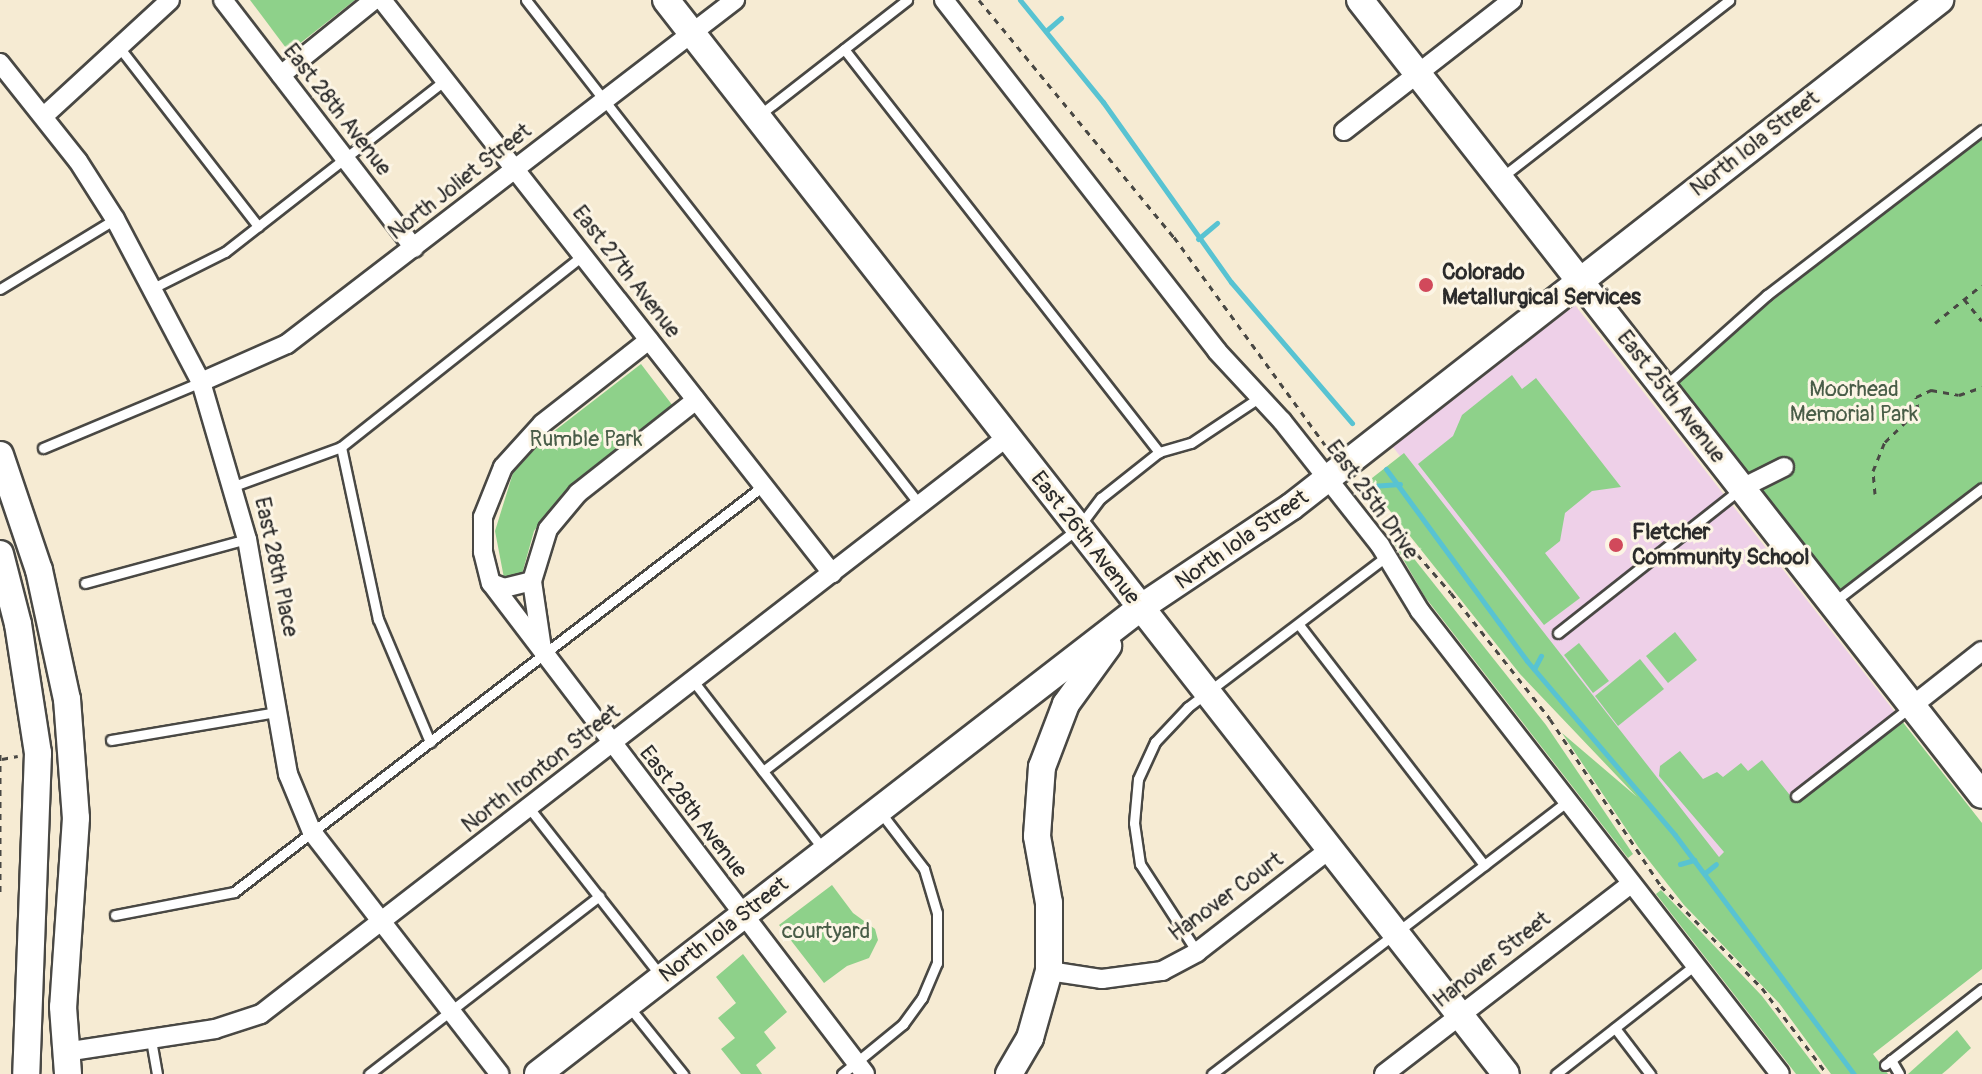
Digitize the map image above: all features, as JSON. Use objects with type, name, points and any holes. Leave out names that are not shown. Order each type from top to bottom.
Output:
[{"type":"street","points":[[44,116],[170,0]]},
{"type":"street","name":"East 28th Avenue","points":[[223,0],[414,248]]},
{"type":"street","points":[[281,75],[374,0]]},
{"type":"street","name":"East 27th Avenue","points":[[382,0],[832,573]]},
{"type":"street","name":"East 26th Avenue","points":[[666,0],[1506,1074]]},
{"type":"street","name":"North Joliet Street","points":[[201,382],[287,344],[735,0]]},
{"type":"street","name":"East 25th Drive","points":[[944,0],[1217,351],[1337,471],[1415,605],[1780,1074]]},
{"type":"street","name":"East 25th Avenue","points":[[1360,0],[1982,795]]},
{"type":"street","points":[[1344,131],[1512,0]]},
{"type":"street","name":"North Iola Street","points":[[538,1074],[1140,608],[1223,556],[1337,471],[1940,0]]},
{"type":"street","name":"East 28th Place","points":[[1,68],[44,116],[115,219],[155,287],[201,382],[234,486],[266,622],[276,712],[288,774],[312,832],[500,1074]]},
{"type":"street","points":[[649,340],[542,424],[503,467],[483,517],[483,552],[491,583],[504,588],[532,581],[537,553],[562,510],[696,400]]},
{"type":"street","name":"North Ironton Street","points":[[66,1063],[151,1040],[239,1024],[261,1014],[612,746],[1007,437]]},
{"type":"street","points":[[0,455],[39,570],[67,699],[76,818],[63,1007],[66,1063]]},
{"type":"street","points":[[1742,488],[1784,467]]},
{"type":"street","points":[[0,554],[18,624],[38,753],[26,1074]]},
{"type":"street","name":"East 28th Avenue","points":[[532,581],[543,655]]},
{"type":"street","name":"East 28th Avenue","points":[[491,583],[743,916],[854,1070]]},
{"type":"street","points":[[1009,1074],[1030,1038],[1049,971],[1049,903],[1037,836],[1042,767],[1066,704],[1140,608]]},
{"type":"street","points":[[1912,706],[1982,651]]},
{"type":"street","name":"Hanover Court","points":[[1049,971],[1134,978],[1162,971],[1197,952],[1330,849]]},
{"type":"street","name":"Hanover Street","points":[[1384,1074],[1631,884]]},
{"type":"lane","points":[[526,0],[920,505]]},
{"type":"lane","points":[[757,117],[907,0]]},
{"type":"lane","points":[[1500,179],[1729,0]]},
{"type":"lane","points":[[119,47],[258,226]]},
{"type":"lane","points":[[844,49],[1159,452]]},
{"type":"lane","points":[[155,287],[225,252],[445,80]]},
{"type":"lane","points":[[1663,387],[1767,295],[1982,130]]},
{"type":"lane","points":[[0,289],[115,219]]},
{"type":"lane","points":[[234,486],[341,447],[582,256]]},
{"type":"lane","points":[[43,448],[201,382]]},
{"type":"lane","points":[[763,771],[1078,528],[1101,498],[1159,452],[1191,443],[1260,397]]},
{"type":"lane","points":[[341,447],[378,619],[430,742]]},
{"type":"lane","points":[[115,915],[224,897],[763,486]]},
{"type":"lane","points":[[1558,633],[1742,488]]},
{"type":"lane","points":[[1832,603],[1982,488]]},
{"type":"lane","points":[[85,583],[247,539]]},
{"type":"lane","points":[[1197,952],[1140,864],[1134,823],[1138,779],[1155,742],[1206,693],[1300,626],[1387,556]]},
{"type":"lane","points":[[1300,626],[1484,865]]},
{"type":"lane","points":[[694,682],[825,852]]},
{"type":"lane","points":[[1796,796],[1912,706]]},
{"type":"lane","points":[[111,740],[276,712]]},
{"type":"lane","points":[[1212,1074],[1568,801]]},
{"type":"lane","points":[[530,809],[662,978]]},
{"type":"lane","points":[[854,1070],[903,1024],[922,998],[937,963],[937,913],[924,869],[879,810]]},
{"type":"lane","points":[[369,1074],[599,896]]},
{"type":"lane","points":[[1556,1074],[1695,965]]},
{"type":"lane","points":[[1899,1074],[1888,1063],[1982,989]]},
{"type":"lane","points":[[628,1005],[683,1074]]},
{"type":"lane","points":[[1615,1028],[1650,1074]]},
{"type":"lane","points":[[151,1040],[157,1074]]},
{"type":"path","points":[[979,0],[1174,237],[1337,471],[1451,593],[1550,719],[1661,886],[1762,988],[1827,1074]]},
{"type":"path","points":[[1935,323],[1982,285]]},
{"type":"path","points":[[1964,299],[1982,321]]},
{"type":"path","points":[[1875,494],[1873,471],[1885,442],[1918,410],[1916,397],[1931,390],[1959,395],[1982,387]]},
{"type":"path","points":[[0,757],[0,897]]},
{"type":"shaded area","name":"Fletcher Community School","points":[[1575,305],[1898,716],[1714,861],[1393,447]]},
{"type":"green space","points":[[250,0],[355,0],[289,52]]},
{"type":"green space","name":"Moorhead Memorial Park","points":[[1982,134],[1982,488],[1843,595],[1673,380]]},
{"type":"green space","name":"Rumble Park","points":[[641,364],[673,406],[562,494],[534,531],[522,574],[504,578],[495,531],[513,473],[544,439]]},
{"type":"green space","points":[[1512,375],[1522,389],[1536,378],[1621,487],[1592,491],[1565,513],[1560,541],[1545,553],[1580,598],[1544,625],[1418,464],[1453,436],[1462,415]]},
{"type":"green space","points":[[1404,453],[1719,857],[1724,852],[1659,776],[1660,766],[1680,751],[1703,779],[1717,772],[1723,777],[1741,763],[1748,771],[1762,760],[1793,799],[1898,716],[1982,823],[1982,969],[1873,1054],[1888,1074],[1831,1074],[1779,1003],[1684,905],[1639,848],[1562,733],[1637,797],[1520,674],[1367,482]]},
{"type":"green space","points":[[1400,541],[1546,725],[1633,854],[1628,858],[1425,597],[1395,545]]},
{"type":"green space","points":[[1675,632],[1697,660],[1668,683],[1646,656]]},
{"type":"green space","points":[[1579,643],[1609,681],[1593,693],[1564,655]]},
{"type":"green space","points":[[1640,659],[1664,689],[1618,726],[1595,696]]},
{"type":"green space","name":"courtyard","points":[[832,885],[853,913],[875,929],[878,940],[869,958],[847,966],[824,983],[779,925]]},
{"type":"green space","points":[[1661,890],[1762,996],[1821,1074],[1796,1074],[1656,894]]},
{"type":"green space","name":"courtyard","points":[[743,954],[787,1012],[764,1032],[776,1048],[756,1065],[762,1074],[741,1074],[721,1049],[735,1038],[718,1018],[736,1003],[716,977]]},
{"type":"green space","points":[[1957,1030],[1971,1048],[1948,1069],[1942,1074],[1908,1074]]},
{"type":"waterway","points":[[1020,0],[1103,102],[1231,282],[1352,423]]},
{"type":"waterway","points":[[1046,31],[1061,18]]},
{"type":"waterway","points":[[1198,239],[1217,223]]},
{"type":"waterway","points":[[1386,469],[1527,661],[1675,835],[1854,1074]]},
{"type":"waterway","points":[[1371,486],[1400,484]]},
{"type":"waterway","points":[[1534,669],[1541,656]]},
{"type":"waterway","points":[[1680,864],[1694,860]]},
{"type":"waterway","points":[[1705,873],[1716,864]]},
{"type":"place","name":"Colorado Metallurgical Services","points":[[1426,285]]},
{"type":"place","name":"Fletcher Community School","points":[[1616,545]]}]
